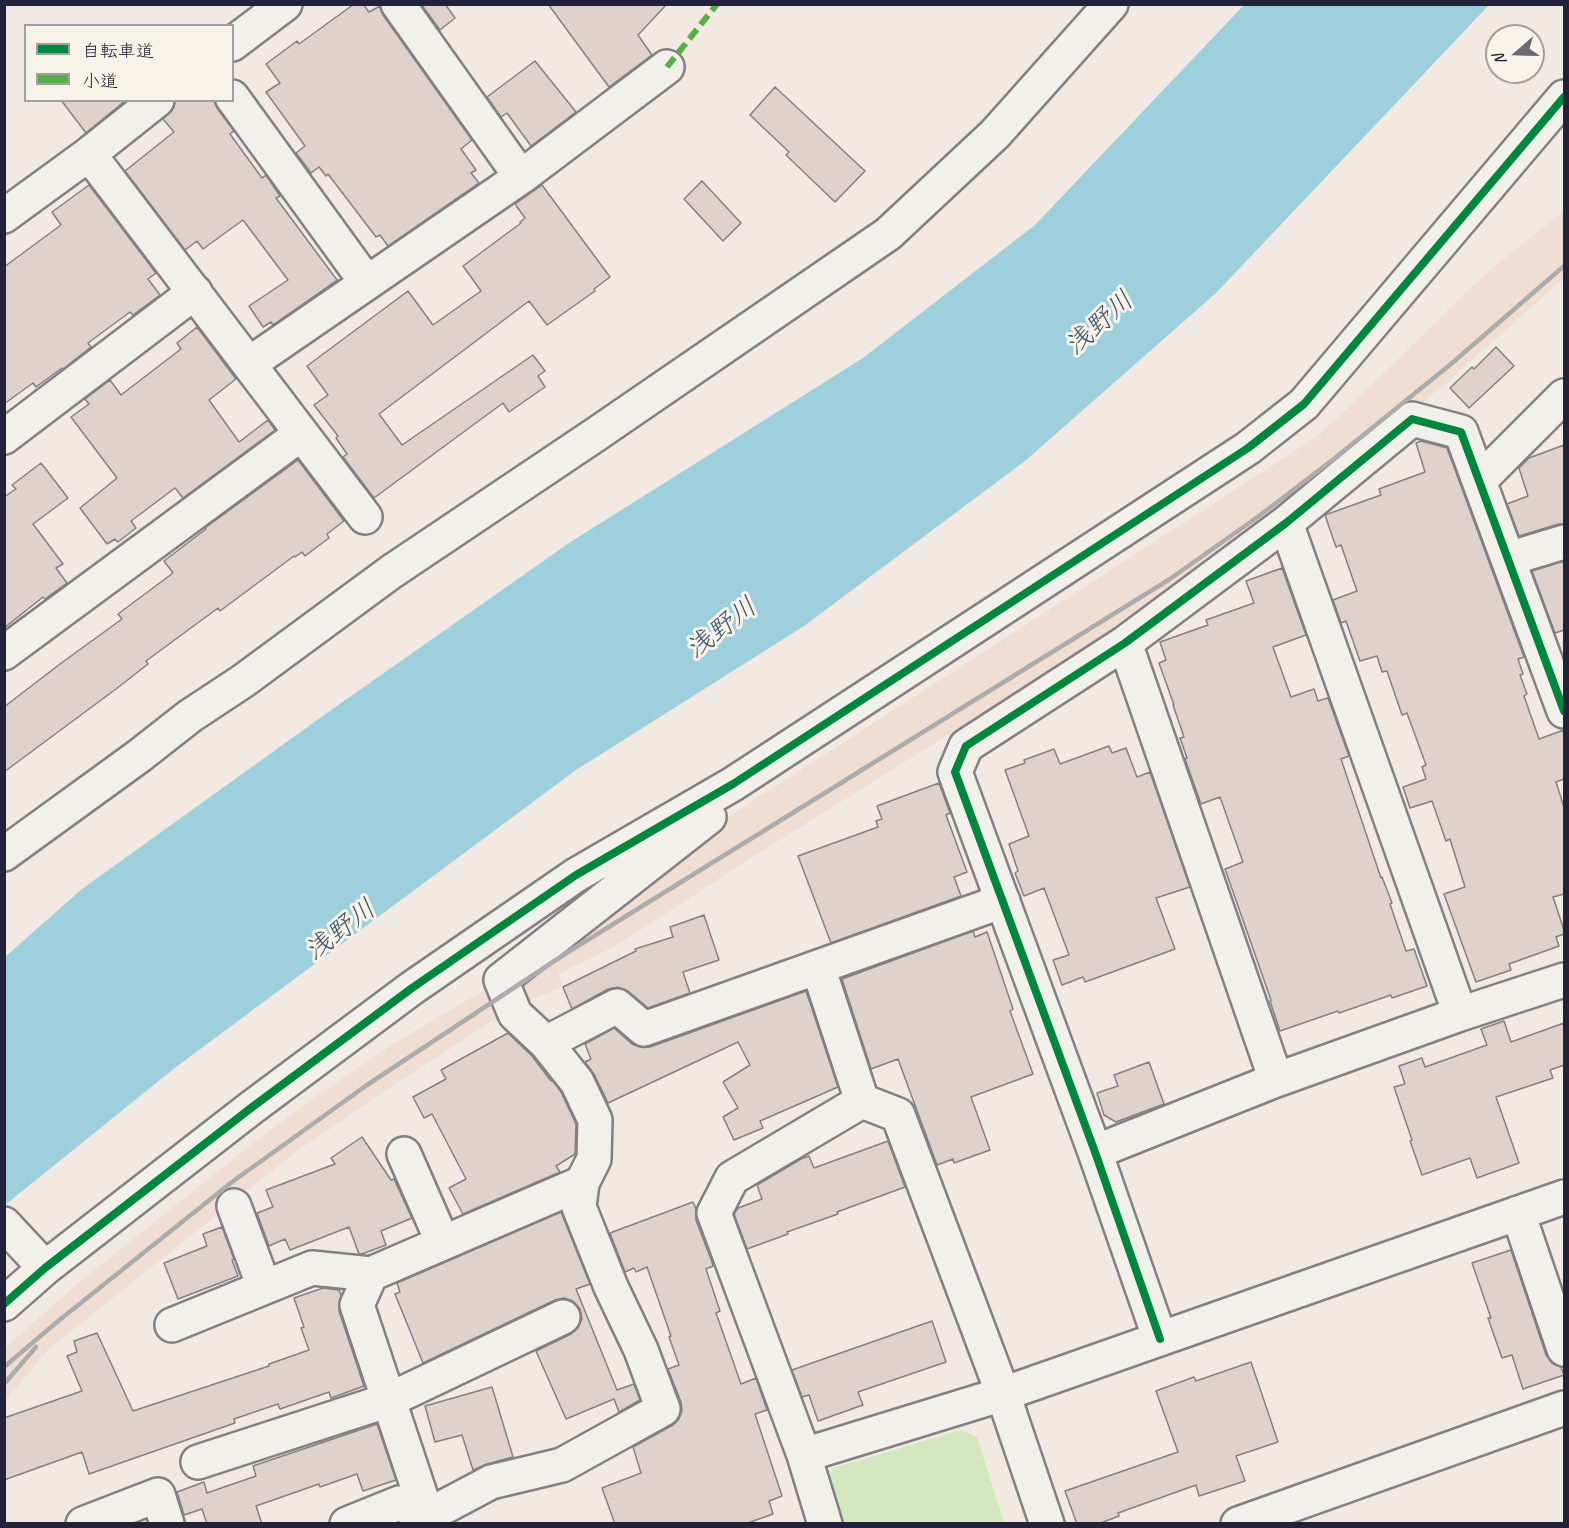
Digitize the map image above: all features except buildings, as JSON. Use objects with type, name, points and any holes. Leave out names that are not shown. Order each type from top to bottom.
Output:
[{"type":"street","points":[[234,42],[285,4]]},
{"type":"street","points":[[398,4],[521,177]]},
{"type":"street","points":[[4,854],[190,716],[243,681],[391,572],[888,234],[995,134],[1112,4]]},
{"type":"street","points":[[249,364],[521,177],[667,67]]},
{"type":"street","points":[[4,1304],[45,1268],[251,1108],[422,981],[576,875],[733,784],[1248,448],[1304,404],[1564,97]]},
{"type":"street","points":[[234,100],[367,283]]},
{"type":"street","points":[[4,216],[154,102]]},
{"type":"street","points":[[90,153],[365,517]]},
{"type":"street","points":[[4,437],[195,292]]},
{"type":"street","points":[[1479,481],[1564,396]]},
{"type":"street","points":[[1160,1339],[1095,1152],[955,772],[966,746],[1125,643],[1286,522],[1412,419],[1461,432],[1563,705]]},
{"type":"street","points":[[4,653],[302,434]]},
{"type":"street","points":[[1286,522],[1460,1014]]},
{"type":"street","points":[[1508,559],[1564,542]]},
{"type":"street","points":[[1125,643],[1276,1080]]},
{"type":"street","points":[[429,1520],[491,1482],[562,1465],[663,1409],[641,1350],[611,1287],[579,1207],[582,1183],[594,1159],[595,1120],[577,1082],[546,1043],[515,1014],[501,980],[720,809],[733,784]]},
{"type":"street","points":[[546,1043],[617,1006],[644,1029],[1003,901]]},
{"type":"street","points":[[818,967],[862,1101]]},
{"type":"street","points":[[1095,1152],[1276,1080],[1460,1014],[1564,980]]},
{"type":"street","points":[[862,1101],[898,1115],[1003,1394],[1047,1524]]},
{"type":"street","points":[[825,1524],[804,1455],[714,1213],[732,1178],[862,1101]]},
{"type":"street","points":[[404,1154],[443,1243]]},
{"type":"street","points":[[172,1325],[312,1268],[371,1274],[582,1183]]},
{"type":"street","points":[[804,1455],[1003,1394],[1564,1197]]},
{"type":"street","points":[[234,1206],[264,1287]]},
{"type":"street","points":[[1518,1213],[1564,1349]]},
{"type":"street","points":[[4,1224],[45,1268]]},
{"type":"street","points":[[371,1274],[357,1305],[429,1520]]},
{"type":"street","points":[[198,1462],[389,1400],[563,1317]]},
{"type":"street","points":[[1238,1524],[1564,1408]]},
{"type":"street","points":[[83,1524],[158,1495],[167,1524]]},
{"type":"street","points":[[347,1524],[399,1503],[429,1520]]},
{"type":"shaded area","points":[[1564,211],[1564,278],[1444,385],[1342,467],[1071,662],[1066,661],[751,858],[616,946],[558,974],[564,986],[523,1003],[510,1021],[492,1021],[297,1151],[49,1349],[5,1401],[5,1348],[77,1284],[257,1140],[322,1092],[395,1043],[493,985],[706,831],[1315,438],[1484,275]]},
{"type":"green space","points":[[961,1430],[977,1437],[1004,1523],[838,1523],[823,1483],[833,1468]]},
{"type":"water","name":"浅野川","points":[[1244,5],[1489,5],[1216,293],[1025,461],[804,626],[576,770],[176,1067],[5,1205],[5,957],[82,889],[569,543],[863,358],[1035,225]]},
{"type":"railway","points":[[4,1367],[232,1182],[367,1085],[565,954],[1170,579],[1259,516],[1335,458],[1451,364],[1564,266]]},
{"type":"railway","points":[[4,1384],[36,1347]]},
{"type":"marked path","points":[[667,67],[717,4]]},
{"type":"cycle path","points":[[4,1304],[45,1268],[251,1108],[412,988],[576,875],[733,784],[1248,448],[1304,404],[1564,97]]},
{"type":"cycle path","points":[[1160,1339],[1095,1152],[955,772],[966,746],[1125,643],[1286,523],[1412,419],[1461,432],[1564,711]]}]
